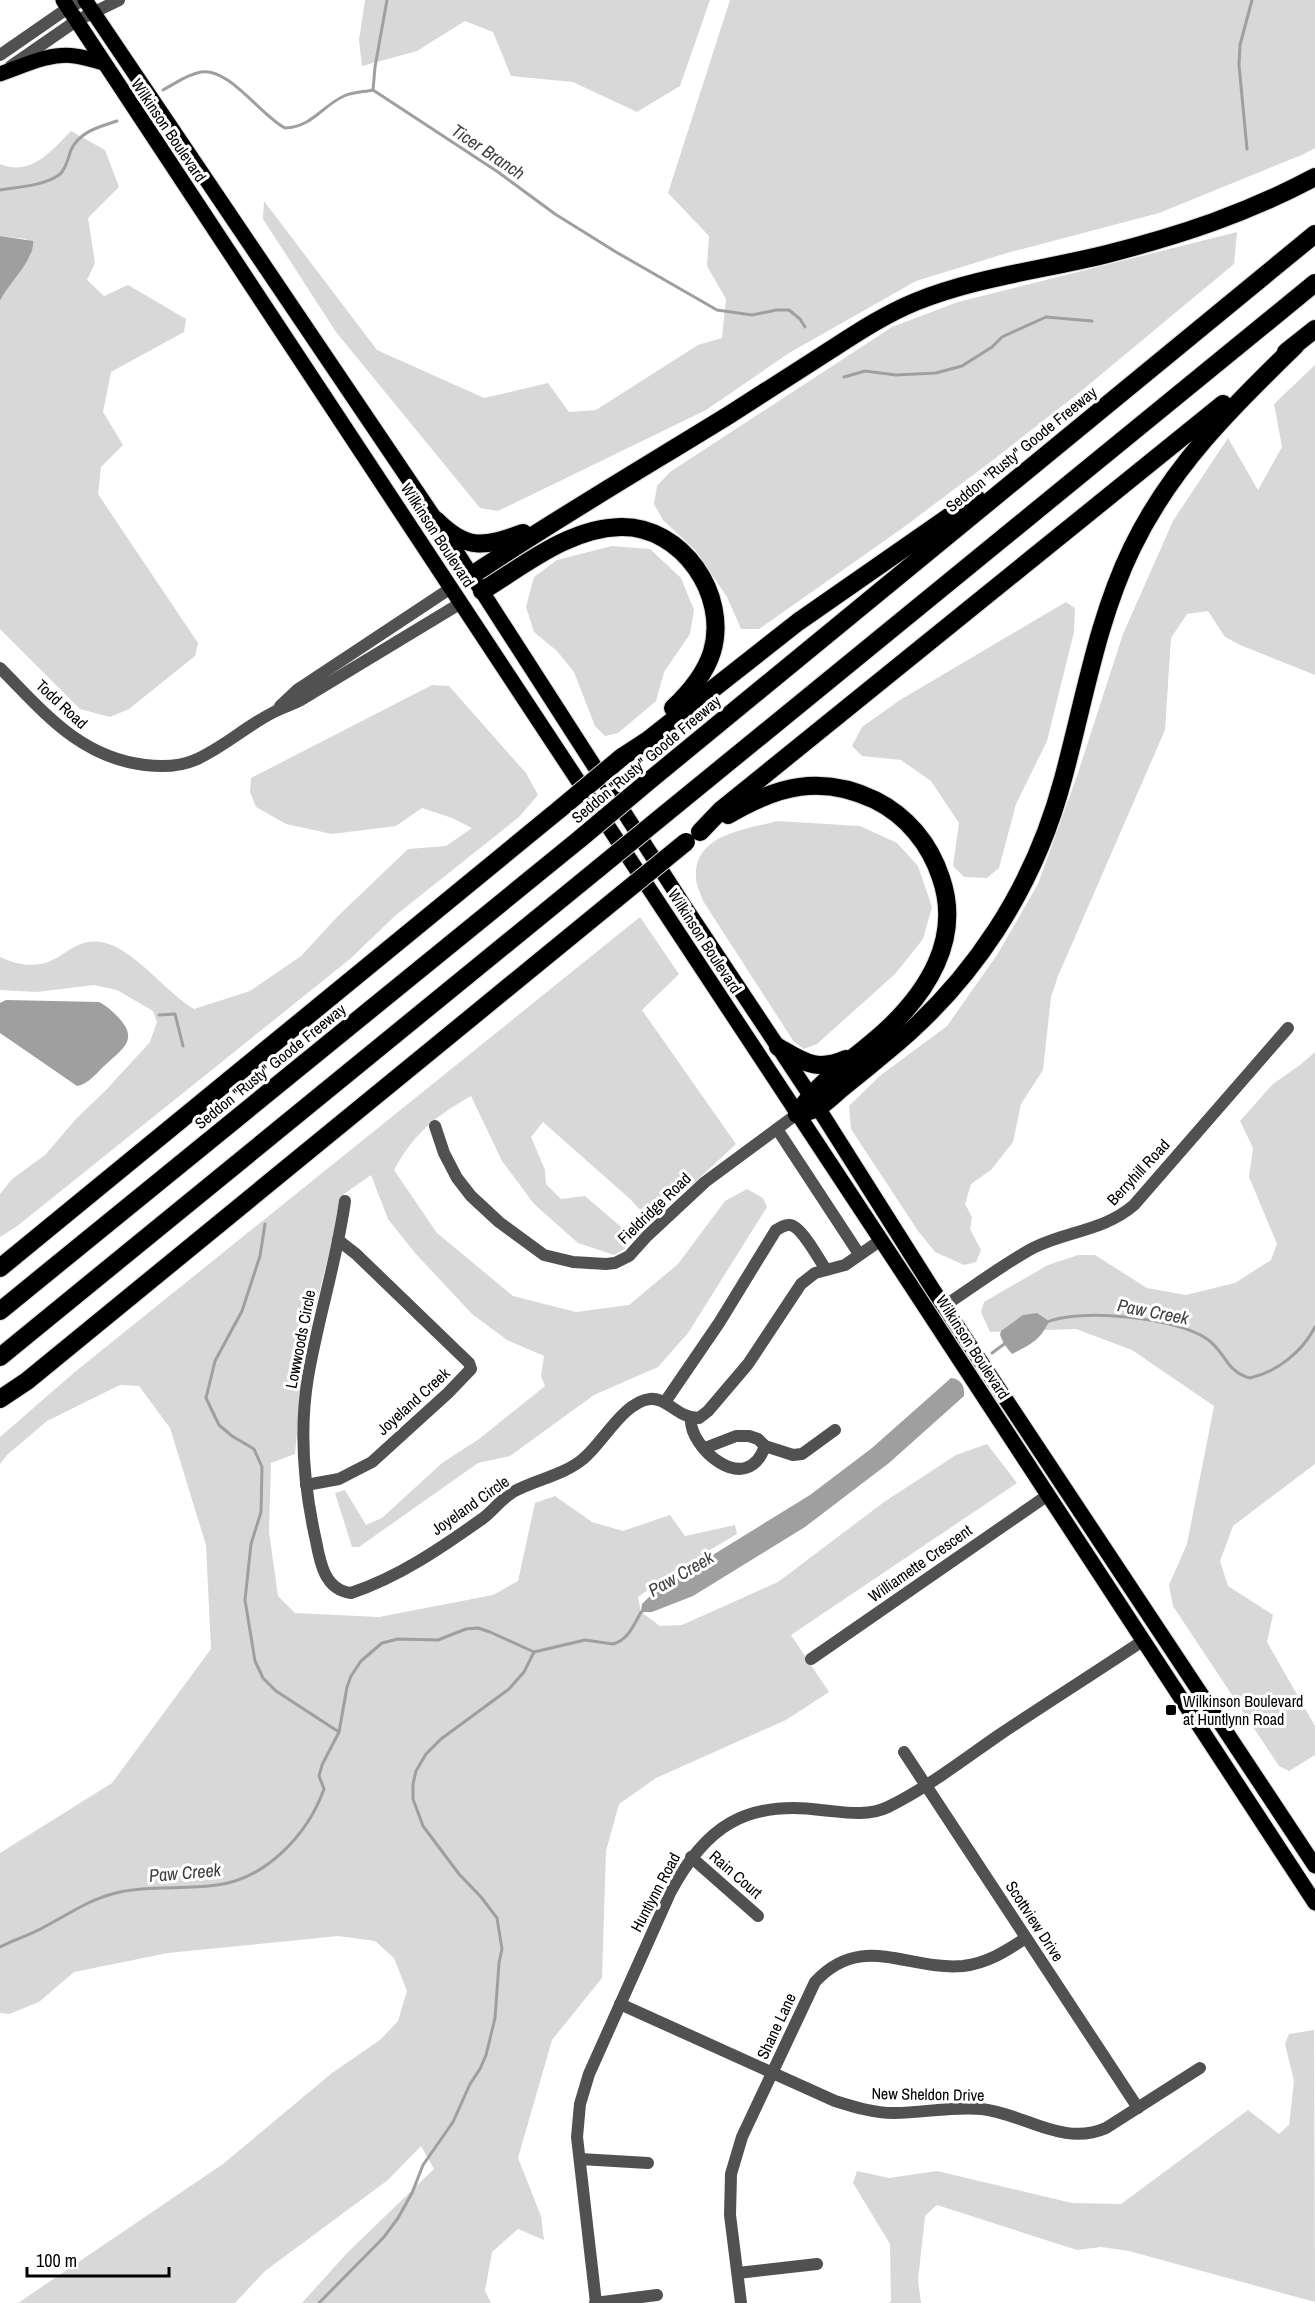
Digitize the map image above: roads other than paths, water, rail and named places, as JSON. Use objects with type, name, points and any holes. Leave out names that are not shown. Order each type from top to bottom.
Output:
[{"type":"highway","points":[[472,574],[550,523],[728,416],[845,340],[913,303],[981,281],[1106,254],[1212,224],[1252,208],[1315,177]]},
{"type":"highway","name":"Seddon \"Rusty\" Goode Freeway","points":[[0,1311],[581,838],[1315,234]]},
{"type":"highway","points":[[0,1357],[1315,283]]},
{"type":"highway","points":[[0,1399],[27,1381],[693,837],[739,795],[1315,329]]},
{"type":"highway","points":[[797,1114],[891,1048],[935,1008],[973,965],[997,931],[1029,874],[1050,823],[1100,636],[1119,578],[1132,549],[1159,498],[1192,453],[1234,405],[1295,346]]},
{"type":"highway","points":[[622,757],[648,740],[754,655],[852,583],[1071,433]]},
{"type":"highway","points":[[436,520],[449,533],[472,543],[504,540],[550,523]]},
{"type":"highway","points":[[0,1268],[622,757],[691,688],[704,670],[712,651],[715,616],[706,584],[692,562],[672,545],[643,531],[624,527],[586,532],[565,540],[482,591]]},
{"type":"highway","points":[[693,837],[770,794],[801,786],[820,786],[856,792],[889,808],[911,826],[928,848],[941,877],[948,907],[947,927],[941,954],[925,985],[906,1010],[856,1055],[814,1101]]},
{"type":"highway","points":[[778,1047],[812,1065],[825,1066],[856,1055]]},
{"type":"highway","points":[[0,1410],[27,1381]]},
{"type":"main road","name":"Wilkinson Boulevard","points":[[87,4],[472,574],[814,1101],[944,1306],[1315,1866]]},
{"type":"main road","name":"Wilkinson Boulevard","points":[[69,10],[881,1240],[1315,1903]]},
{"type":"main road","points":[[0,74],[42,59],[73,55],[104,63]]},
{"type":"main road","points":[[451,588],[472,574]]},
{"type":"main road","points":[[461,603],[482,591]]},
{"type":"main road","points":[[828,1162],[868,1208],[932,1303],[944,1306]]},
{"type":"main road","points":[[1081,1544],[1095,1535]]},
{"type":"street","points":[[0,55],[69,10],[87,4],[119,0]]},
{"type":"street","points":[[0,74],[69,10]]},
{"type":"street","name":"Todd Road","points":[[273,712],[297,690],[451,588]]},
{"type":"street","name":"Todd Road","points":[[0,668],[70,736],[107,756],[137,764],[164,766],[194,760],[213,750],[273,712],[299,701],[461,603]]},
{"type":"street","name":"Berryhill Road","points":[[944,1306],[1033,1248],[1100,1226],[1124,1214],[1288,1028]]},
{"type":"street","name":"Fieldridge Road","points":[[435,1126],[444,1154],[457,1178],[471,1196],[499,1222],[544,1255],[573,1262],[606,1264],[615,1263],[629,1256],[651,1231],[697,1189],[797,1114]]},
{"type":"street","points":[[777,1129],[859,1254]]},
{"type":"street","name":"Lowwoods Circle","points":[[306,1485],[304,1431],[308,1377],[345,1201]]},
{"type":"street","points":[[826,1270],[799,1229],[792,1225],[784,1225],[776,1230],[720,1323],[665,1402],[679,1414],[699,1418],[708,1411],[748,1364],[801,1284],[815,1273],[826,1270],[844,1264],[881,1240]]},
{"type":"street","name":"Joyeland Creek","points":[[306,1485],[339,1479],[372,1462],[471,1369],[469,1363],[356,1254],[338,1240]]},
{"type":"street","name":"Joyeland Circle","points":[[306,1485],[311,1521],[324,1574],[338,1589],[351,1593],[397,1575],[483,1517],[511,1493],[583,1460],[629,1409],[640,1402],[652,1398],[665,1402]]},
{"type":"street","points":[[691,1418],[690,1427],[695,1437],[718,1462],[731,1468],[744,1469],[754,1465],[761,1458],[765,1446]]},
{"type":"street","points":[[705,1448],[736,1436],[749,1436],[765,1446],[793,1455],[802,1454],[835,1430]]},
{"type":"street","name":"Williamette Crescent","points":[[811,1659],[1048,1495]]},
{"type":"street","name":"Huntlynn Road","points":[[596,2303],[580,2159],[578,2121],[583,2089],[670,1893],[691,1857],[715,1832],[727,1824],[756,1812],[788,1808],[850,1813],[872,1812],[885,1808],[927,1785],[1144,1640]]},
{"type":"street","name":"Scottview Drive","points":[[904,1752],[1138,2108]]},
{"type":"street","name":"Rain Court","points":[[691,1857],[759,1916]]},
{"type":"street","name":"Shane Lane","points":[[741,2303],[730,2215],[731,2175],[742,2137],[815,1982],[824,1972],[850,1958],[871,1955],[948,1966],[963,1965],[996,1957],[1026,1938]]},
{"type":"street","name":"New Sheldon Drive","points":[[620,2004],[835,2101],[874,2112],[892,2113],[983,2109],[1073,2135],[1095,2133],[1200,2067]]},
{"type":"street","points":[[580,2159],[648,2163]]},
{"type":"street","points":[[738,2273],[817,2264]]},
{"type":"street","points":[[596,2303],[657,2295]]},
{"type":"waterway","points":[[373,90],[387,0]]},
{"type":"waterway","points":[[1247,149],[1239,65],[1240,45],[1252,0]]},
{"type":"waterway","name":"Ticer Branch","points":[[163,90],[191,75],[212,72],[234,84],[285,128],[303,124],[344,96],[373,90],[498,172],[555,214],[717,310],[752,315],[789,310],[800,319],[805,327]]},
{"type":"waterway","name":"Ticer Branch","points":[[0,190],[38,184],[53,179],[65,167],[71,150],[79,138],[103,125],[117,121]]},
{"type":"waterway","name":"Ticer Branch","points":[[844,377],[865,371],[896,375],[936,373],[962,366],[992,347],[1002,337],[1046,317],[1092,321]]},
{"type":"waterway","points":[[159,1015],[175,1014],[183,1046]]},
{"type":"waterway","points":[[265,1224],[260,1256],[242,1311],[215,1361],[206,1398],[219,1425],[254,1449],[262,1467],[261,1512],[251,1544],[245,1600],[255,1661],[263,1678],[276,1691],[339,1732]]},
{"type":"waterway","name":"Paw Creek","points":[[1045,1323],[1060,1318],[1103,1315],[1152,1320],[1174,1325],[1207,1339],[1236,1371],[1250,1378],[1270,1371],[1288,1360],[1303,1345],[1315,1327]]},
{"type":"waterway","name":"Paw Creek","points":[[992,1353],[1007,1342]]},
{"type":"waterway","name":"Paw Creek","points":[[0,1947],[106,1896],[141,1889],[217,1885],[235,1881],[268,1864],[296,1838],[317,1806],[324,1789],[319,1776],[322,1765],[339,1732],[351,1676],[361,1661],[382,1643],[398,1639],[438,1640],[466,1629],[478,1628],[534,1652],[585,1640],[613,1644],[627,1636],[641,1612],[645,1610]]},
{"type":"waterway","points":[[319,2303],[384,2237],[398,2218],[412,2193],[423,2165],[453,2122],[486,2055],[495,2018],[502,1949],[497,1918],[459,1874],[423,1826],[413,1799],[413,1784],[416,1771],[426,1754],[441,1739],[509,1689],[524,1672],[534,1652]]},
{"type":"place","name":"Wilkinson Boulevard at Huntlynn Road","points":[[1171,1710]]}]
